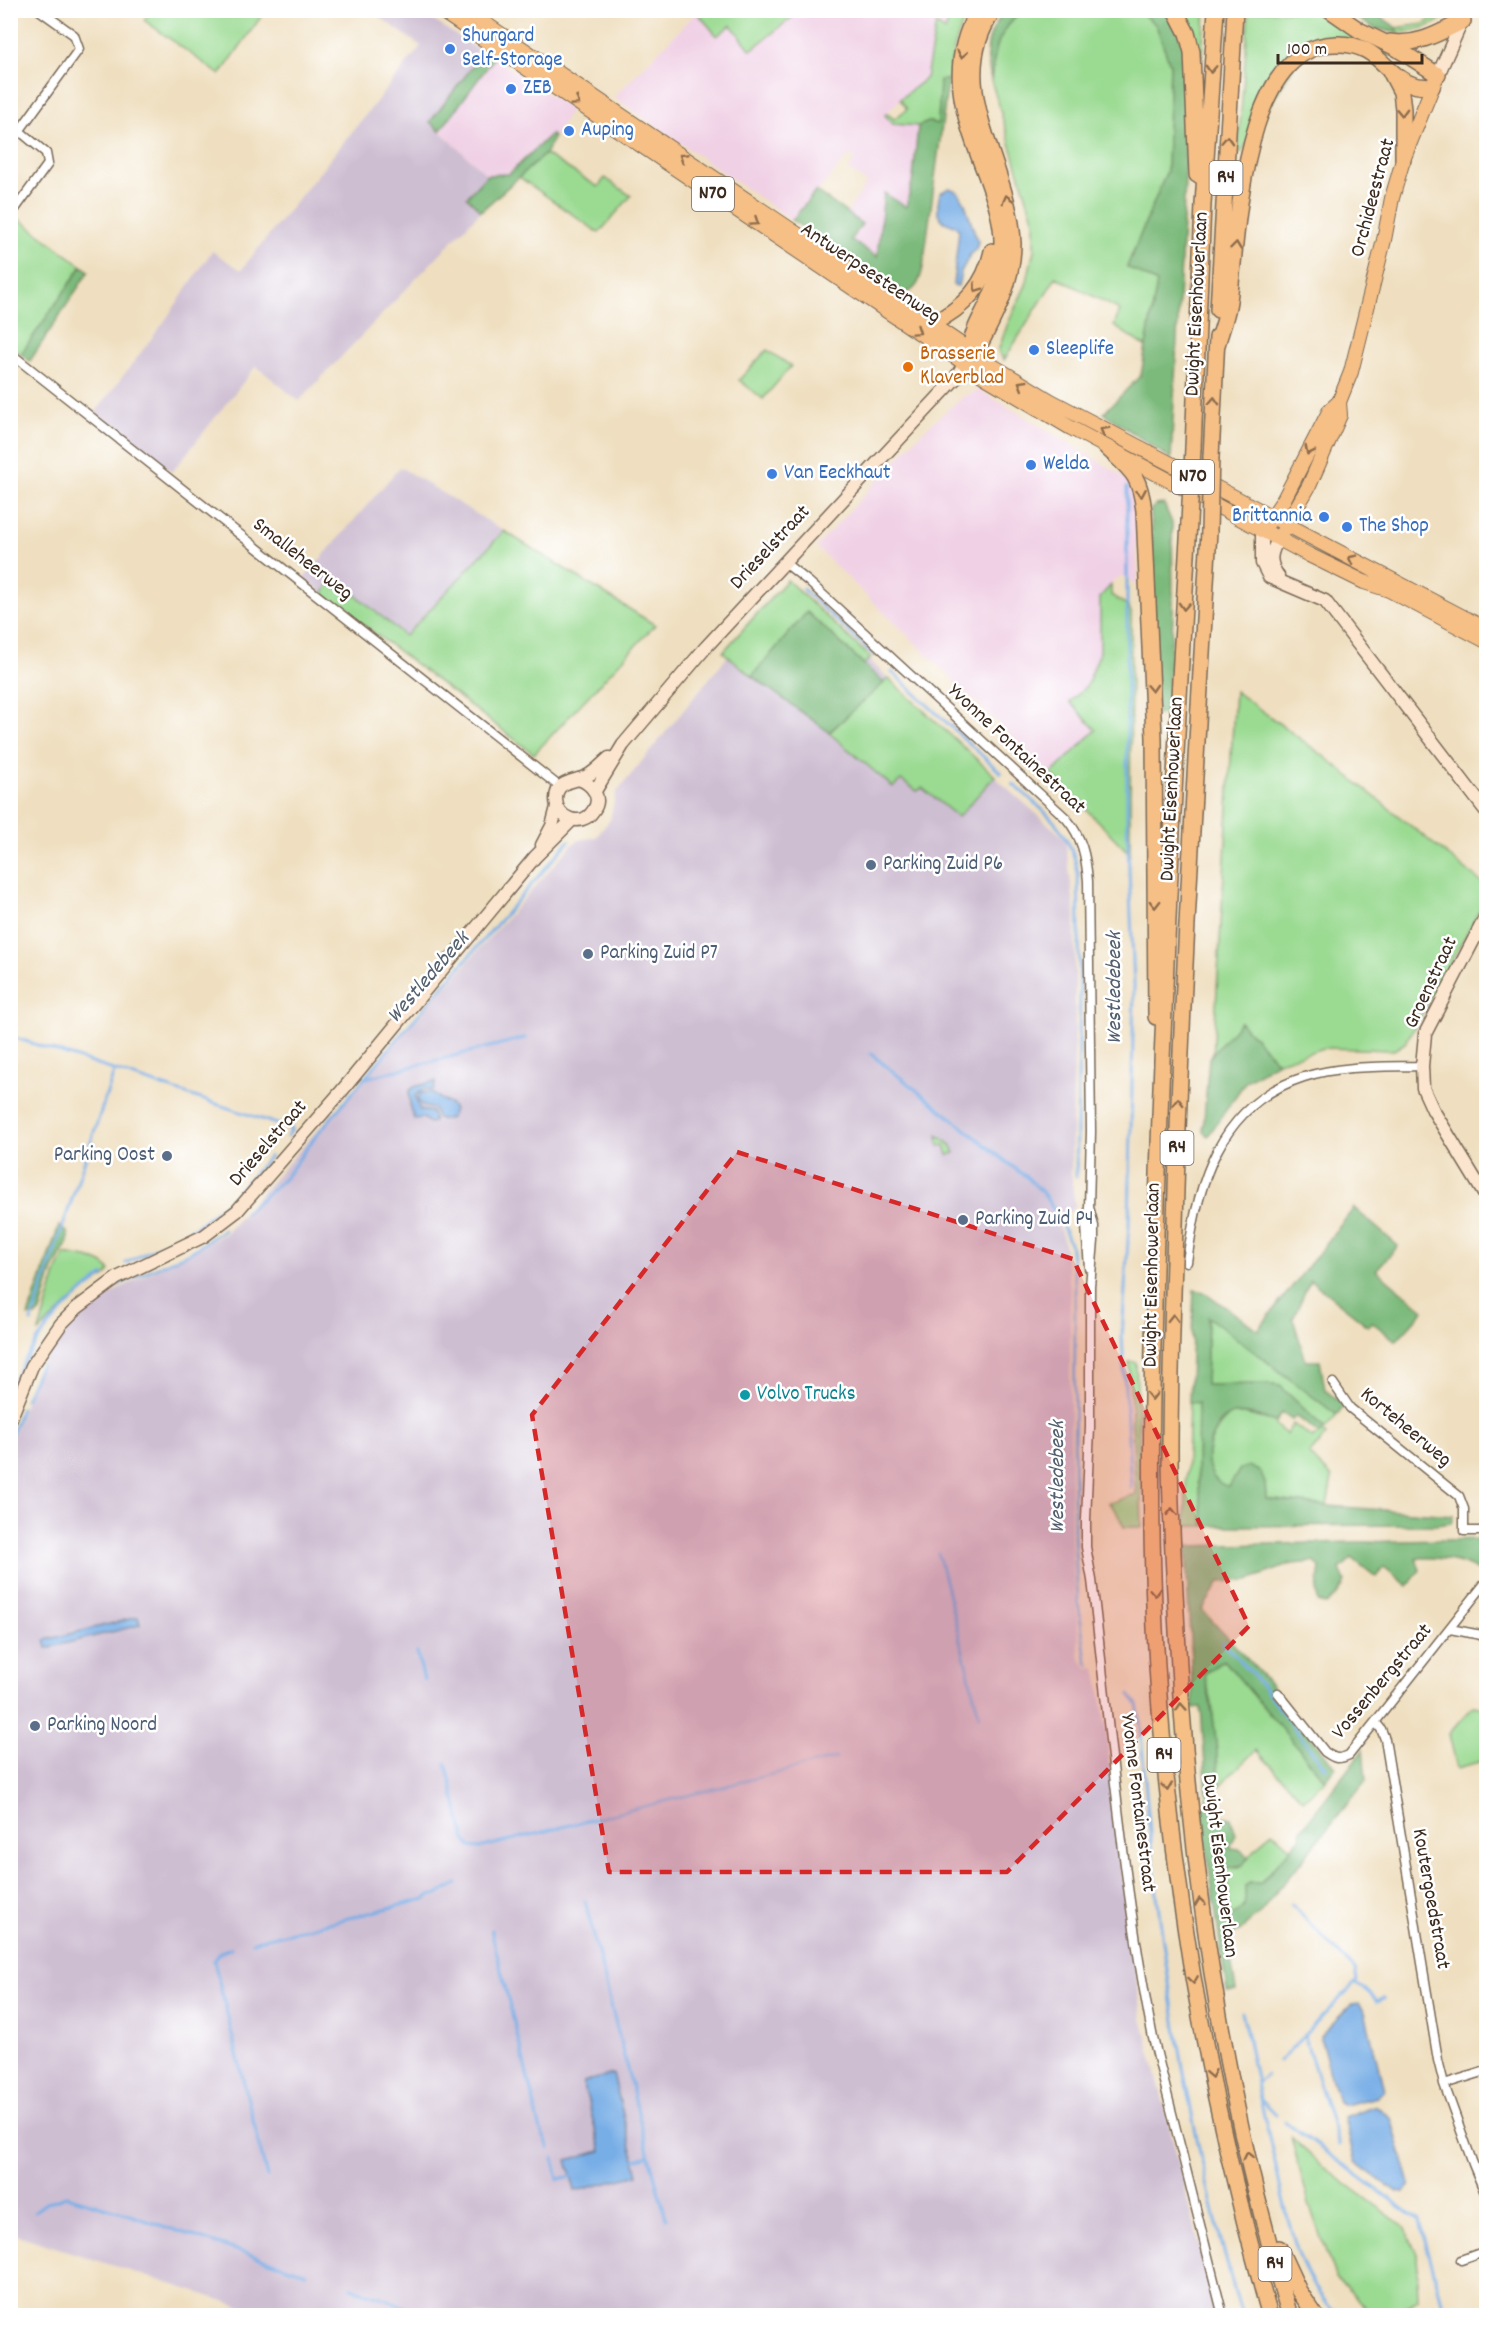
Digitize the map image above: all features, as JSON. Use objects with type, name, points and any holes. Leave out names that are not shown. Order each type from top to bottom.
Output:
[{"type":"highway","points":[[968,357],[971,343],[990,300],[1001,262],[1002,238],[999,216],[961,101],[959,68],[961,51],[978,10]]},
{"type":"highway","points":[[968,357],[978,348],[1002,301],[1007,287],[1013,247],[1011,214],[981,123],[972,81],[972,70],[981,35],[994,10]]},
{"type":"highway","points":[[1175,10],[1187,33],[1192,52],[1196,167],[1203,204]]},
{"type":"highway","name":"Dwight Eisenhowerlaan","points":[[1216,10],[1203,204],[1161,1086],[1151,1492],[1160,1704],[1172,1832],[1195,1990],[1219,2118],[1248,2240],[1270,2316]]},
{"type":"highway","name":"Dwight Eisenhowerlaan","points":[[1235,10],[1179,1061],[1170,1453],[1173,1557],[1185,1766],[1200,1901],[1224,2045],[1262,2213],[1290,2316]]},
{"type":"highway","points":[[1330,10],[1359,30],[1396,48],[1435,81]]},
{"type":"highway","points":[[1382,41],[1404,44],[1427,39],[1465,16]]},
{"type":"highway","points":[[1216,345],[1228,304],[1247,155],[1259,115],[1276,82],[1300,56],[1318,46],[1337,44],[1362,48],[1374,54],[1389,68],[1415,86],[1435,81]]},
{"type":"highway","points":[[1389,68],[1401,92],[1403,160]]},
{"type":"highway","points":[[931,324],[966,301],[982,282],[989,268],[999,216]]},
{"type":"highway","points":[[1107,448],[1131,470],[1139,482],[1144,510],[1154,738],[1155,996],[1161,1086]]},
{"type":"highway","points":[[1262,2213],[1270,2226],[1290,2276],[1316,2316]]},
{"type":"main road","name":"Antwerpsesteenweg","points":[[440,10],[603,112],[968,357],[1486,629]]},
{"type":"main road","name":"Antwerpsesteenweg","points":[[465,10],[603,112]]},
{"type":"main road","name":"Orchideestraat","points":[[1279,538],[1328,444],[1340,415],[1339,402],[1351,372],[1392,198],[1403,160],[1435,81]]},
{"type":"main road","name":"Antwerpsesteenweg","points":[[780,230],[931,324],[968,357],[1027,403],[1107,448],[1279,538],[1364,582],[1389,590],[1486,641]]},
{"type":"main road","name":"Orchideestraat","points":[[1264,530],[1284,500],[1330,410],[1339,402]]},
{"type":"street","points":[[20,130],[79,49],[74,35],[39,10]]},
{"type":"street","name":"Orchideestraat","points":[[1435,81],[1465,16]]},
{"type":"street","points":[[10,123],[46,153],[48,164],[10,216]]},
{"type":"street","name":"Smalleheerweg","points":[[10,353],[560,787]]},
{"type":"street","name":"Drieselstraat","points":[[535,857],[549,833],[560,787],[567,782],[589,776],[623,745],[706,647],[954,379],[968,357]]},
{"type":"street","points":[[1264,530],[1262,563],[1269,577],[1325,601],[1486,811]]},
{"type":"street","points":[[1279,538],[1270,554],[1272,568],[1284,584]]},
{"type":"street","name":"Yvonne Fontainestraat","points":[[784,562],[809,582],[1066,818],[1082,842],[1086,856],[1089,1207],[1086,1226],[1090,1286],[1090,1427],[1086,1547],[1138,1954],[1153,2038],[1222,2316]]},
{"type":"street","name":"Drieselstraat","points":[[10,1420],[32,1366],[61,1324],[90,1297],[117,1278],[204,1236],[237,1211],[340,1093],[535,857],[572,820],[584,819],[593,812],[597,802],[595,791],[623,745]]},
{"type":"street","points":[[578,779],[590,784],[595,791]]},
{"type":"street","points":[[557,807],[564,816],[572,820]]},
{"type":"street","name":"Groenstraat","points":[[1486,916],[1425,1034],[1422,1066],[1423,1088],[1433,1110],[1486,1197]]},
{"type":"street","points":[[1187,1262],[1192,1218],[1210,1164],[1232,1127],[1259,1100],[1275,1089],[1305,1076],[1344,1069],[1422,1066]]},
{"type":"street","name":"Korteheerweg","points":[[1333,1383],[1350,1408],[1459,1496],[1464,1509],[1464,1531],[1486,1531]]},
{"type":"street","name":"Vossenbergstraat","points":[[1278,1693],[1325,1752],[1334,1759],[1349,1755],[1486,1582]]},
{"type":"street","points":[[1450,1629],[1486,1636]]},
{"type":"street","name":"Koutergoedstraat","points":[[1376,1723],[1385,1739],[1438,2060],[1444,2084],[1486,2194]]},
{"type":"street","points":[[1444,2084],[1486,2071]]},
{"type":"street","points":[[1461,2260],[1486,2251]]},
{"type":"highlighted area","points":[[737,1152],[1073,1259],[1249,1626],[1007,1872],[609,1872],[532,1415]]},
{"type":"shaded area","points":[[371,11],[419,11],[483,53],[430,122],[487,175],[467,197],[481,211],[299,401],[256,366],[172,472],[95,413],[164,322],[212,251],[241,270],[421,46]]},
{"type":"shaded area","points":[[800,11],[952,11],[945,31],[935,25],[926,78],[900,99],[885,115],[893,124],[918,126],[913,178],[906,208],[884,193],[877,257],[851,240],[862,224],[847,213],[867,183],[848,169],[855,159],[849,155],[792,220],[614,97],[697,12],[717,36],[731,24],[751,50]]},
{"type":"shaded area","points":[[494,58],[571,109],[554,137],[551,134],[508,174],[487,175],[440,131]]},
{"type":"shaded area","points":[[979,390],[1112,469],[1134,485],[1138,587],[1131,579],[1122,577],[1115,579],[1100,597],[1100,652],[1087,685],[1071,702],[1097,730],[1051,774],[816,547],[924,430],[964,396]]},
{"type":"shaded area","points":[[400,467],[504,531],[405,637],[335,577],[323,594],[304,578]]},
{"type":"shaded area","name":"Volvo Trucks","points":[[789,581],[936,725],[1065,839],[1075,913],[1071,1172],[1075,1206],[1058,1223],[1064,1243],[1070,1284],[1071,1538],[1080,1658],[1087,1668],[1096,1667],[1106,1726],[1114,1813],[1142,2018],[1217,2315],[268,2315],[11,2233],[10,1448],[29,1390],[49,1348],[84,1311],[119,1289],[225,1234],[573,844],[596,837],[610,820],[616,793]]},
{"type":"green space","points":[[150,11],[265,11],[220,75],[144,20]]},
{"type":"green space","points":[[696,11],[800,11],[751,50],[731,25],[717,36]]},
{"type":"green space","points":[[952,11],[968,11],[955,45],[948,80],[940,81],[938,124],[929,122],[918,126],[893,124],[885,115],[887,113],[894,119],[907,109],[900,99],[926,78],[936,24],[945,31]]},
{"type":"green space","points":[[1004,11],[1021,11],[1006,28],[998,42],[991,80],[988,44],[993,29]]},
{"type":"green space","points":[[1021,11],[1139,11],[1156,25],[1170,64],[1167,171],[1127,267],[1157,283],[1146,347],[1114,326],[1120,310],[1056,277],[1004,360],[998,351],[1026,285],[1034,250],[1034,222],[991,80],[995,52],[1002,31]]},
{"type":"green space","points":[[1139,11],[1164,11],[1178,32],[1184,48],[1186,67],[1185,180],[1171,459],[1104,413],[1141,375],[1157,283],[1127,267],[1167,171],[1170,64],[1156,25]]},
{"type":"green space","points":[[1184,11],[1205,11],[1202,57],[1195,32]]},
{"type":"green space","points":[[1249,11],[1320,11],[1340,26],[1391,53],[1389,56],[1372,45],[1331,39],[1320,39],[1306,46],[1241,153],[1238,151]]},
{"type":"green space","points":[[1345,11],[1372,11],[1397,28],[1398,33],[1374,28]]},
{"type":"green space","points":[[1442,11],[1452,11],[1427,27],[1398,33],[1397,28],[1424,24]]},
{"type":"green space","points":[[483,53],[494,58],[440,131],[430,122]]},
{"type":"green space","points":[[940,80],[948,80],[923,267],[914,289],[901,294],[792,220],[816,191],[862,224],[851,240],[877,257],[884,193],[906,207],[913,178],[918,126],[929,122],[938,124]]},
{"type":"green space","points":[[551,134],[554,137],[545,154],[481,211],[467,197],[487,175],[509,174]]},
{"type":"green space","points":[[545,154],[598,187],[605,178],[631,196],[599,233],[519,177]]},
{"type":"green space","points":[[18,218],[82,266],[21,354],[11,346],[10,227]]},
{"type":"green space","points":[[82,266],[89,271],[30,361],[21,354]]},
{"type":"green space","points":[[767,350],[791,366],[763,399],[739,380]]},
{"type":"green space","points":[[1164,504],[1172,523],[1173,616],[1167,715],[1157,714],[1151,509],[1156,505]]},
{"type":"green space","points":[[504,531],[655,625],[534,754],[323,594],[334,577],[405,636]]},
{"type":"green space","points":[[787,580],[871,658],[864,664],[807,612],[752,676],[723,652]]},
{"type":"green space","points":[[1111,585],[1111,595],[1128,606],[1131,612],[1130,854],[1051,774],[1096,730],[1070,702],[1087,685],[1100,652],[1100,597]]},
{"type":"green space","points":[[807,612],[884,683],[829,732],[752,676]]},
{"type":"green space","points":[[888,678],[995,776],[958,817],[922,788],[917,791],[901,780],[893,787],[829,733]]},
{"type":"green space","points":[[1235,691],[1325,757],[1486,886],[1486,898],[1416,1025],[1405,1043],[1394,1050],[1324,1048],[1278,1062],[1240,1022],[1213,1056]]},
{"type":"green space","points":[[1240,1022],[1278,1062],[1246,1081],[1208,1136],[1203,1132],[1209,1058]]},
{"type":"green space","points":[[938,1135],[952,1146],[955,1153],[948,1155],[945,1145],[939,1146]]},
{"type":"green space","points":[[1354,1208],[1398,1246],[1376,1270],[1424,1310],[1396,1341],[1372,1322],[1368,1326],[1310,1280],[1293,1319],[1306,1361],[1320,1361],[1325,1390],[1344,1405],[1337,1415],[1208,1317],[1206,1385],[1280,1386],[1325,1429],[1320,1434],[1296,1416],[1292,1420],[1282,1413],[1276,1422],[1250,1415],[1234,1414],[1225,1418],[1212,1436],[1208,1461],[1211,1472],[1218,1481],[1229,1487],[1240,1469],[1249,1466],[1261,1472],[1265,1483],[1266,1499],[1453,1515],[1451,1523],[1436,1525],[1204,1526],[1197,1472],[1198,1403],[1189,1402],[1194,1290],[1204,1292],[1258,1330]]},
{"type":"green space","points":[[59,1226],[68,1233],[68,1242],[52,1271],[40,1312],[36,1316],[28,1316]]},
{"type":"green space","points":[[65,1254],[102,1263],[110,1271],[79,1294],[39,1331],[57,1270]]},
{"type":"green space","points":[[1208,1316],[1337,1415],[1325,1429],[1280,1386],[1206,1385]]},
{"type":"green space","points":[[1129,1362],[1136,1362],[1142,1527],[1124,1527],[1109,1503],[1136,1495]]},
{"type":"green space","points":[[1189,1402],[1198,1402],[1197,1472],[1204,1526],[1185,1526]]},
{"type":"green space","points":[[1232,1414],[1244,1414],[1276,1422],[1275,1425],[1286,1434],[1293,1424],[1312,1438],[1322,1432],[1326,1435],[1309,1455],[1332,1477],[1327,1506],[1266,1499],[1265,1483],[1240,1469],[1229,1487],[1218,1482],[1211,1473],[1208,1452],[1217,1430]]},
{"type":"green space","points":[[1486,1539],[1486,1572],[1484,1575],[1451,1560],[1416,1558],[1420,1570],[1408,1586],[1384,1567],[1376,1577],[1352,1558],[1340,1569],[1345,1582],[1342,1588],[1335,1598],[1325,1604],[1318,1602],[1320,1567],[1314,1562],[1292,1564],[1248,1580],[1220,1582],[1202,1610],[1262,1675],[1335,1767],[1325,1780],[1224,1660],[1204,1673],[1212,1709],[1216,1746],[1218,1783],[1216,1819],[1231,1818],[1236,1835],[1231,1848],[1239,1849],[1248,1856],[1243,1865],[1224,1868],[1227,1879],[1229,1916],[1242,1909],[1245,1901],[1245,1886],[1250,1883],[1261,1883],[1301,1836],[1301,1830],[1363,1750],[1366,1781],[1259,1914],[1237,1933],[1227,1937],[1236,1990],[1227,1991],[1202,1817],[1207,1796],[1201,1707],[1193,1708],[1186,1546]]},
{"type":"green space","points":[[1224,1660],[1325,1780],[1303,1800],[1256,1750],[1219,1786],[1212,1703],[1204,1674]]},
{"type":"green space","points":[[1473,1706],[1486,1708],[1486,1760],[1457,1768],[1449,1734]]},
{"type":"green space","points":[[1272,1831],[1291,1848],[1260,1883],[1250,1883],[1245,1886],[1246,1905],[1236,1915],[1229,1916],[1227,1879],[1224,1868],[1240,1867]]},
{"type":"green space","points":[[1291,2137],[1322,2166],[1404,2226],[1417,2253],[1419,2299],[1394,2315],[1375,2315],[1335,2277],[1309,2204]]},
{"type":"water","points":[[949,188],[957,191],[964,201],[978,242],[961,272],[958,286],[953,285],[959,230],[955,225],[948,224],[940,218],[938,214],[940,193]]},
{"type":"water","points":[[436,1081],[434,1090],[424,1089],[415,1096],[420,1110],[432,1112],[434,1122],[429,1123],[423,1118],[414,1119],[410,1108],[409,1091],[414,1087]]},
{"type":"water","points":[[430,1092],[451,1105],[454,1109],[451,1118],[444,1120],[438,1118],[435,1110],[420,1104],[418,1098],[421,1093]]},
{"type":"water","points":[[138,1617],[140,1625],[47,1648],[45,1640]]},
{"type":"water","points":[[1359,2004],[1365,2012],[1384,2090],[1377,2097],[1344,2105],[1338,2102],[1320,2036],[1351,2005]]},
{"type":"water","points":[[613,2074],[638,2175],[575,2191],[567,2160],[601,2151],[583,2082]]},
{"type":"water","points":[[1373,2106],[1391,2118],[1410,2184],[1404,2193],[1396,2192],[1355,2162],[1344,2117]]},
{"type":"waterway","name":"Westledebeek","points":[[1127,487],[1127,824],[1134,985],[1129,1224],[1122,1336],[1131,1488]]},
{"type":"waterway","points":[[803,589],[874,655]]},
{"type":"waterway","points":[[892,672],[1001,773]]},
{"type":"waterway","points":[[1013,784],[1046,813],[1063,833],[1075,858],[1078,874],[1080,995],[1076,1177]]},
{"type":"waterway","name":"Westledebeek","points":[[245,1213],[285,1178],[315,1137],[399,1037],[569,841]]},
{"type":"waterway","points":[[10,1036],[292,1129],[287,1137]]},
{"type":"waterway","points":[[366,1078],[525,1038]]},
{"type":"waterway","name":"Westledebeek","points":[[871,1054],[1027,1177],[1043,1193],[1059,1218],[1070,1243],[1075,1283],[1074,1535],[1078,1600],[1086,1660],[1089,1665]]},
{"type":"waterway","points":[[31,1322],[114,1072]]},
{"type":"waterway","points":[[231,1199],[270,1156]]},
{"type":"waterway","points":[[126,1263],[196,1227],[226,1203]]},
{"type":"waterway","points":[[115,1286],[191,1252],[224,1230]]},
{"type":"waterway","points":[[10,1392],[27,1357],[48,1327],[60,1313],[104,1275]]},
{"type":"waterway","points":[[61,1334],[88,1306]]},
{"type":"waterway","points":[[25,1399],[41,1364]]},
{"type":"waterway","points":[[10,1440],[21,1408]]},
{"type":"waterway","points":[[938,1553],[979,1715]]},
{"type":"waterway","points":[[1222,1642],[1252,1673],[1325,1768]]},
{"type":"waterway","points":[[417,1653],[424,1680]]},
{"type":"waterway","points":[[1130,1694],[1137,1705],[1140,1720],[1154,1871],[1188,2095],[1222,2243],[1242,2316]]},
{"type":"waterway","points":[[446,1763],[465,1840],[471,1847],[479,1848],[836,1758]]},
{"type":"waterway","points":[[252,1942],[425,1899],[457,1884]]},
{"type":"waterway","points":[[585,1901],[649,2156],[635,2160]]},
{"type":"waterway","points":[[1279,2061],[1357,1981],[1355,1970],[1291,1904]]},
{"type":"waterway","points":[[491,1930],[541,2131],[550,2149]]},
{"type":"waterway","points":[[231,1948],[221,1952],[214,1961],[267,2177]]},
{"type":"waterway","points":[[1355,1984],[1365,1989],[1377,2001],[1384,1999]]},
{"type":"waterway","points":[[1242,2012],[1257,2083]]},
{"type":"waterway","points":[[1304,2035],[1339,2145]]},
{"type":"waterway","points":[[1266,2075],[1257,2083],[1260,2099],[1276,2115]]},
{"type":"waterway","points":[[1260,2099],[1299,2256],[1315,2287],[1338,2316]]},
{"type":"waterway","points":[[1285,2122],[1420,2221],[1446,2316]]},
{"type":"waterway","points":[[649,2156],[666,2218]]},
{"type":"waterway","points":[[553,2158],[558,2179],[572,2176]]},
{"type":"waterway","points":[[35,2211],[46,2203],[66,2196],[114,2210]]},
{"type":"waterway","points":[[117,2211],[306,2273]]},
{"type":"waterway","points":[[352,2288],[390,2300],[417,2313]]},
{"type":"place","name":"Shurgard Self-Storage","points":[[450,49]]},
{"type":"place","name":"ZEB","points":[[511,89]]},
{"type":"place","name":"Auping","points":[[569,131]]},
{"type":"place","name":"Sleeplife","points":[[1034,350]]},
{"type":"place","name":"Brasserie Klaverblad","points":[[908,367]]},
{"type":"place","name":"Welda","points":[[1031,465]]},
{"type":"place","name":"Van Eeckhaut","points":[[772,474]]},
{"type":"place","name":"Brittannia","points":[[1324,517]]},
{"type":"place","name":"The Shop","points":[[1347,527]]},
{"type":"place","name":"Parking Zuid P6","points":[[871,865]]},
{"type":"place","name":"Parking Zuid P7","points":[[588,954]]},
{"type":"place","name":"Parking Oost","points":[[167,1156]]},
{"type":"place","name":"Parking Zuid P4","points":[[963,1220]]},
{"type":"place","name":"Volvo Trucks","points":[[745,1395]]},
{"type":"place","name":"Parking Noord","points":[[35,1726]]}]
